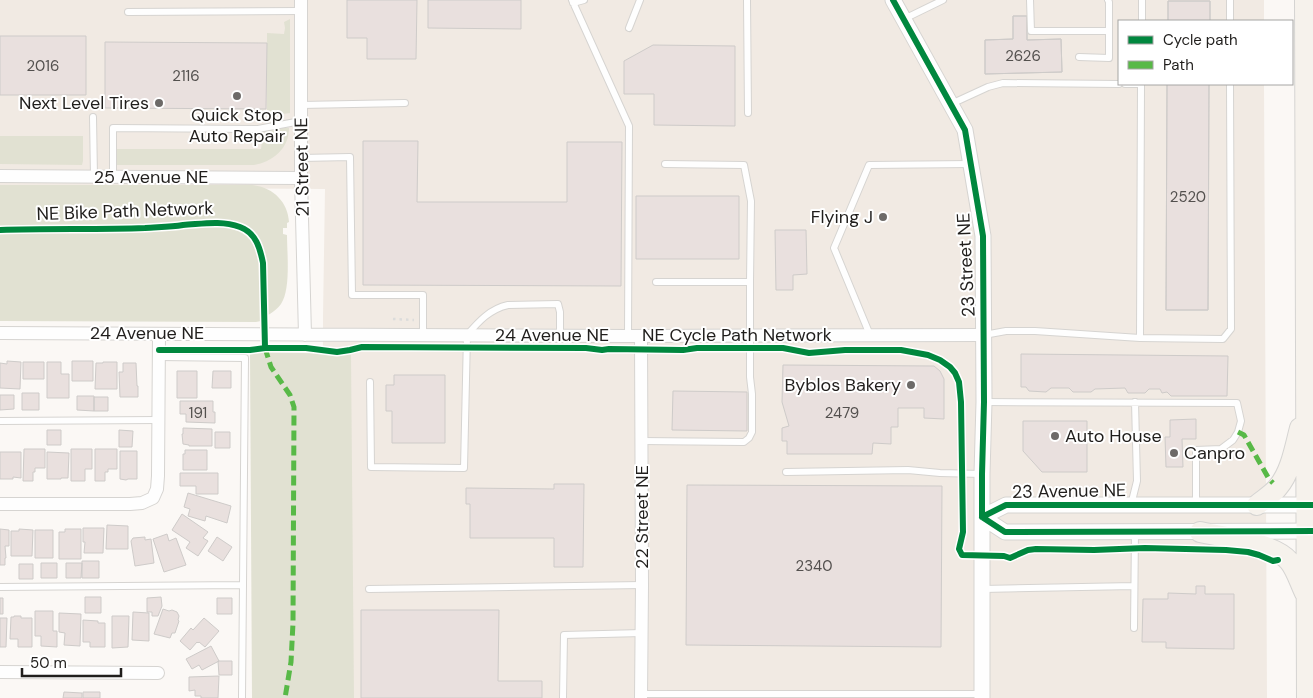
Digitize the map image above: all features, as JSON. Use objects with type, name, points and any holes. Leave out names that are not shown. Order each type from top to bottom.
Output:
[{"type":"main road","points":[[1305,0],[1307,402],[1310,505],[1307,598],[1307,698]]},
{"type":"main road","points":[[1257,504],[1279,487],[1290,466],[1307,402]]},
{"type":"main road","points":[[1200,532],[1264,546],[1283,555],[1290,562],[1307,598]]},
{"type":"street","name":"23 Street NE","points":[[894,0],[965,130],[982,236],[984,335],[982,696]]},
{"type":"street","name":"21 Street NE","points":[[301,5],[301,178],[305,335]]},
{"type":"street","name":"25 Avenue NE","points":[[0,176],[301,178]]},
{"type":"street","name":"24 Avenue NE","points":[[0,333],[628,336],[984,335]]},
{"type":"street","points":[[0,504],[130,504],[142,503],[153,498],[157,488],[158,476],[159,334]]},
{"type":"street","name":"22 Street NE","points":[[641,336],[641,696]]},
{"type":"street","name":"23 Avenue NE","points":[[982,518],[1006,505],[1310,505]]},
{"type":"street","points":[[982,518],[1005,532],[1310,531]]},
{"type":"street","points":[[0,672],[158,673]]},
{"type":"lane","points":[[584,0],[572,1],[629,126],[628,336]]},
{"type":"lane","points":[[629,28],[640,0]]},
{"type":"lane","points":[[747,0],[748,113]]},
{"type":"lane","points":[[903,19],[943,0]]},
{"type":"lane","points":[[1030,0],[1031,31],[1109,31]]},
{"type":"lane","points":[[1078,57],[1109,58],[1108,0]]},
{"type":"lane","points":[[1142,0],[1142,20]]},
{"type":"lane","points":[[1230,0],[1230,20]]},
{"type":"lane","points":[[128,12],[301,5]]},
{"type":"lane","points":[[951,104],[988,87],[1003,83],[1118,84]]},
{"type":"lane","points":[[1140,338],[1141,85]]},
{"type":"lane","points":[[984,335],[1006,331],[1035,331],[1140,338],[1223,339],[1231,329],[1230,85]]},
{"type":"lane","points":[[301,105],[405,103]]},
{"type":"lane","points":[[94,117],[94,177]]},
{"type":"lane","points":[[113,177],[113,128],[258,130],[301,121]]},
{"type":"lane","points":[[301,158],[350,157],[352,295],[423,295],[423,335]]},
{"type":"lane","points":[[641,441],[744,442],[750,438],[752,432],[750,377],[750,201],[744,165],[665,164]]},
{"type":"lane","points":[[870,335],[834,248],[869,165],[971,164]]},
{"type":"lane","points":[[656,282],[750,282]]},
{"type":"lane","points":[[370,382],[371,467],[464,468],[467,335],[480,320],[501,307],[508,305],[558,304],[560,335]]},
{"type":"lane","points":[[159,357],[244,358],[242,698]]},
{"type":"lane","points":[[984,402],[1238,403],[1241,421],[1238,432],[1232,440],[1221,449],[1196,450],[1196,505]]},
{"type":"lane","points":[[1131,505],[1136,481],[1135,402]]},
{"type":"lane","points":[[0,420],[159,420]]},
{"type":"lane","points":[[786,472],[908,470],[982,474]]},
{"type":"lane","points":[[1134,628],[1135,532]]},
{"type":"lane","points":[[0,587],[243,585]]},
{"type":"lane","points":[[369,589],[642,585]]},
{"type":"lane","points":[[982,589],[1134,586]]},
{"type":"lane","points":[[563,698],[564,635],[642,633]]},
{"type":"lane","points":[[641,696],[982,696]]},
{"type":"path","points":[[393,319],[423,320]]},
{"type":"shaded area","points":[[0,0],[1264,0],[1264,20],[1118,20],[1118,85],[1264,85],[1267,698],[322,698],[325,189],[0,187]]},
{"type":"shaded area","points":[[290,19],[290,113],[267,116],[267,33],[284,34],[284,22]]},
{"type":"shaded area","points":[[289,128],[283,148],[273,158],[254,165],[117,165],[117,149],[261,149],[263,134],[267,130]]},
{"type":"shaded area","points":[[0,136],[83,136],[82,165],[0,164]]},
{"type":"shaded area","points":[[0,185],[260,186],[273,192],[278,197],[286,208],[288,215],[289,222],[287,223],[287,228],[283,228],[283,234],[287,235],[288,261],[284,297],[276,310],[261,321],[256,322],[0,321]]},
{"type":"shaded area","points":[[250,352],[351,354],[354,698],[252,698]]},
{"type":"building","points":[[347,0],[417,0],[416,59],[367,59],[367,38],[347,38]]},
{"type":"building","points":[[428,0],[521,0],[521,29],[428,28]]},
{"type":"building","points":[[1168,1],[1210,1],[1210,20],[1168,20]]},
{"type":"building","points":[[1168,1],[1210,1],[1210,20],[1168,20]]},
{"type":"building","points":[[1013,16],[1027,16],[1027,40],[1061,39],[1062,72],[985,74],[985,40],[1013,39]]},
{"type":"building","points":[[1013,16],[1027,16],[1027,40],[1061,39],[1062,72],[985,74],[985,40],[1013,39]]},
{"type":"building","points":[[0,36],[86,36],[86,95],[0,95]]},
{"type":"building","points":[[105,42],[267,43],[266,109],[105,108]]},
{"type":"building","points":[[653,45],[735,46],[735,126],[654,125],[654,94],[624,94],[624,61]]},
{"type":"building","points":[[1167,85],[1209,85],[1208,310],[1166,310]]},
{"type":"building","points":[[1167,85],[1209,85],[1208,310],[1166,310]]},
{"type":"building","points":[[363,141],[418,141],[417,202],[567,202],[567,142],[622,142],[621,286],[363,285]]},
{"type":"building","points":[[636,196],[739,196],[739,259],[636,259]]},
{"type":"building","points":[[775,230],[806,230],[807,274],[793,275],[793,290],[776,290]]},
{"type":"building","points":[[1021,354],[1228,356],[1227,396],[1171,396],[1167,392],[1162,393],[1160,389],[1149,389],[1145,393],[1128,393],[1125,388],[1095,389],[1091,392],[1073,392],[1069,388],[1051,388],[1046,392],[1029,391],[1026,387],[1021,387]]},
{"type":"building","points":[[7,361],[21,362],[20,389],[0,388],[0,363],[7,364]]},
{"type":"building","points":[[72,361],[93,361],[93,381],[72,381]]},
{"type":"building","points":[[23,362],[44,362],[44,379],[23,379]]},
{"type":"building","points":[[47,362],[61,362],[61,374],[69,374],[69,398],[47,398]]},
{"type":"building","points":[[117,362],[117,389],[95,389],[96,363]]},
{"type":"building","points":[[123,363],[136,363],[138,397],[120,397],[119,372],[123,372]]},
{"type":"building","points":[[783,365],[934,366],[940,371],[944,379],[944,419],[924,418],[924,408],[898,408],[898,427],[891,427],[891,444],[873,443],[872,454],[787,454],[787,441],[782,441],[782,428],[789,426],[782,402]]},
{"type":"building","points":[[177,371],[197,371],[197,398],[177,398]]},
{"type":"building","points":[[213,371],[231,371],[231,388],[212,388]]},
{"type":"building","points":[[394,375],[445,375],[445,443],[392,443],[392,411],[386,411],[386,385],[394,385]]},
{"type":"building","points":[[673,391],[747,392],[747,431],[672,430]]},
{"type":"building","points":[[22,393],[39,393],[39,410],[22,410]]},
{"type":"building","points":[[0,395],[14,395],[14,409],[0,410]]},
{"type":"building","points":[[77,396],[94,396],[94,411],[77,410]]},
{"type":"building","points":[[94,397],[108,397],[108,411],[94,411]]},
{"type":"building","points":[[180,401],[213,401],[215,423],[186,422],[186,414],[180,414]]},
{"type":"building","name":"Canpro","points":[[1196,419],[1196,439],[1182,439],[1183,467],[1166,467],[1165,437],[1170,437],[1170,420]]},
{"type":"building","name":"Auto House","points":[[1023,421],[1087,421],[1087,472],[1042,472],[1023,451]]},
{"type":"building","points":[[183,428],[212,429],[212,446],[189,446],[183,444]]},
{"type":"building","points":[[47,430],[61,430],[61,445],[47,445]]},
{"type":"building","points":[[119,430],[133,431],[132,447],[119,447]]},
{"type":"building","points":[[215,432],[230,432],[230,448],[215,448]]},
{"type":"building","points":[[24,449],[45,449],[45,468],[35,468],[33,481],[23,481]]},
{"type":"building","points":[[71,449],[92,449],[92,469],[85,469],[85,481],[71,481]]},
{"type":"building","points":[[95,449],[117,449],[117,469],[108,469],[108,472],[105,472],[105,481],[95,481]]},
{"type":"building","points":[[185,450],[207,450],[207,470],[183,470],[183,454],[185,454]]},
{"type":"building","points":[[120,451],[137,451],[137,479],[120,479]]},
{"type":"building","points":[[0,452],[21,452],[21,478],[0,479]]},
{"type":"building","points":[[47,452],[69,453],[68,478],[47,479]]},
{"type":"building","points":[[180,473],[218,473],[218,494],[196,494],[196,486],[180,486]]},
{"type":"building","points":[[554,484],[584,484],[583,567],[554,567],[554,538],[470,538],[470,504],[466,504],[466,488],[554,489]]},
{"type":"building","points":[[687,485],[942,486],[941,647],[686,645]]},
{"type":"building","points":[[188,493],[231,506],[227,523],[206,516],[205,521],[188,516],[190,509],[184,507]]},
{"type":"building","points":[[182,514],[208,532],[203,538],[208,541],[198,556],[186,548],[190,542],[172,530]]},
{"type":"building","points":[[107,525],[128,526],[128,549],[106,549]]},
{"type":"building","points":[[83,528],[104,528],[103,553],[84,553]]},
{"type":"building","points":[[0,529],[9,530],[9,546],[5,546],[5,565],[0,565]]},
{"type":"building","points":[[19,529],[33,530],[32,556],[11,556],[11,531],[19,531]]},
{"type":"building","points":[[65,529],[81,529],[81,559],[59,559],[59,532],[65,532]]},
{"type":"building","points":[[35,530],[53,530],[53,558],[35,558]]},
{"type":"building","points":[[167,534],[169,541],[176,538],[186,565],[164,572],[153,539]]},
{"type":"building","points":[[145,537],[145,540],[151,539],[154,563],[135,566],[131,541],[133,538]]},
{"type":"building","points":[[217,537],[232,547],[223,561],[208,551]]},
{"type":"building","points":[[82,561],[99,561],[99,578],[82,578]]},
{"type":"building","points":[[41,563],[57,563],[57,578],[41,578]]},
{"type":"building","points":[[66,563],[82,563],[81,578],[66,578]]},
{"type":"building","points":[[19,564],[33,564],[33,579],[19,579]]},
{"type":"building","points":[[1196,586],[1205,586],[1205,594],[1234,594],[1234,649],[1166,648],[1166,642],[1142,642],[1143,599],[1168,599],[1168,593],[1196,594]]},
{"type":"building","points":[[85,597],[101,597],[101,613],[85,613]]},
{"type":"building","points":[[161,597],[162,606],[158,616],[152,616],[152,612],[147,612],[147,598]]},
{"type":"building","points":[[0,598],[3,598],[3,614],[0,614]]},
{"type":"building","points":[[217,598],[232,598],[232,614],[217,614]]},
{"type":"building","points":[[163,609],[177,612],[179,616],[175,633],[172,633],[170,638],[154,634]]},
{"type":"building","points":[[361,610],[499,610],[498,681],[542,681],[542,698],[361,698]]},
{"type":"building","points":[[35,611],[53,611],[53,631],[57,631],[57,647],[41,646],[41,636],[35,636]]},
{"type":"building","points":[[133,612],[149,613],[149,641],[132,640]]},
{"type":"building","points":[[59,613],[81,614],[80,646],[64,645],[65,633],[59,632]]},
{"type":"building","points":[[112,616],[129,616],[128,647],[112,648]]},
{"type":"building","points":[[11,617],[32,618],[32,647],[18,647],[18,639],[10,639]]},
{"type":"building","points":[[0,618],[7,618],[6,647],[0,647]]},
{"type":"building","points":[[204,618],[219,631],[205,647],[197,642],[190,650],[180,641],[191,628],[193,630]]},
{"type":"building","points":[[83,620],[105,623],[105,647],[90,647],[90,642],[83,642]]},
{"type":"building","points":[[211,646],[219,661],[202,670],[199,665],[192,669],[186,659]]},
{"type":"building","points":[[218,661],[232,661],[232,675],[219,675]]},
{"type":"building","points":[[219,676],[218,698],[201,698],[201,696],[195,696],[195,690],[189,691],[189,677]]},
{"type":"building","points":[[64,692],[82,693],[82,698],[63,698]]},
{"type":"building","points":[[83,692],[100,692],[100,698],[83,698]]},
{"type":"marked path","points":[[265,348],[271,367],[290,395],[294,407],[293,623],[291,662],[285,698]]},
{"type":"marked path","points":[[1238,432],[1244,435],[1273,483]]},
{"type":"cycle path","points":[[893,0],[965,130],[983,236],[984,402],[982,517]]},
{"type":"cycle path","name":"NE Bike Path Network","points":[[0,230],[145,228],[212,223],[240,227],[254,237],[263,263],[265,348]]},
{"type":"cycle path","name":"NE Cycle Path Network","points":[[159,350],[306,348],[337,352],[362,347],[586,348],[602,350],[783,348],[809,353],[845,350],[901,350],[928,355],[950,367],[959,382],[963,532],[959,549],[962,555],[1004,556],[1010,558],[1028,550],[1036,549],[1094,550],[1145,548],[1226,550],[1248,552],[1273,561],[1278,560]]},
{"type":"cycle path","points":[[982,517],[1006,505],[1313,505]]},
{"type":"cycle path","points":[[982,517],[1005,532],[1313,531]]},
{"type":"place","name":"Quick Stop Auto Repair","points":[[237,96]]},
{"type":"place","name":"Next Level Tires","points":[[159,103]]},
{"type":"place","name":"Flying J","points":[[883,217]]},
{"type":"place","name":"Byblos Bakery","points":[[911,385]]},
{"type":"place","name":"Auto House","points":[[1055,436]]},
{"type":"place","name":"Canpro","points":[[1174,453]]}]
